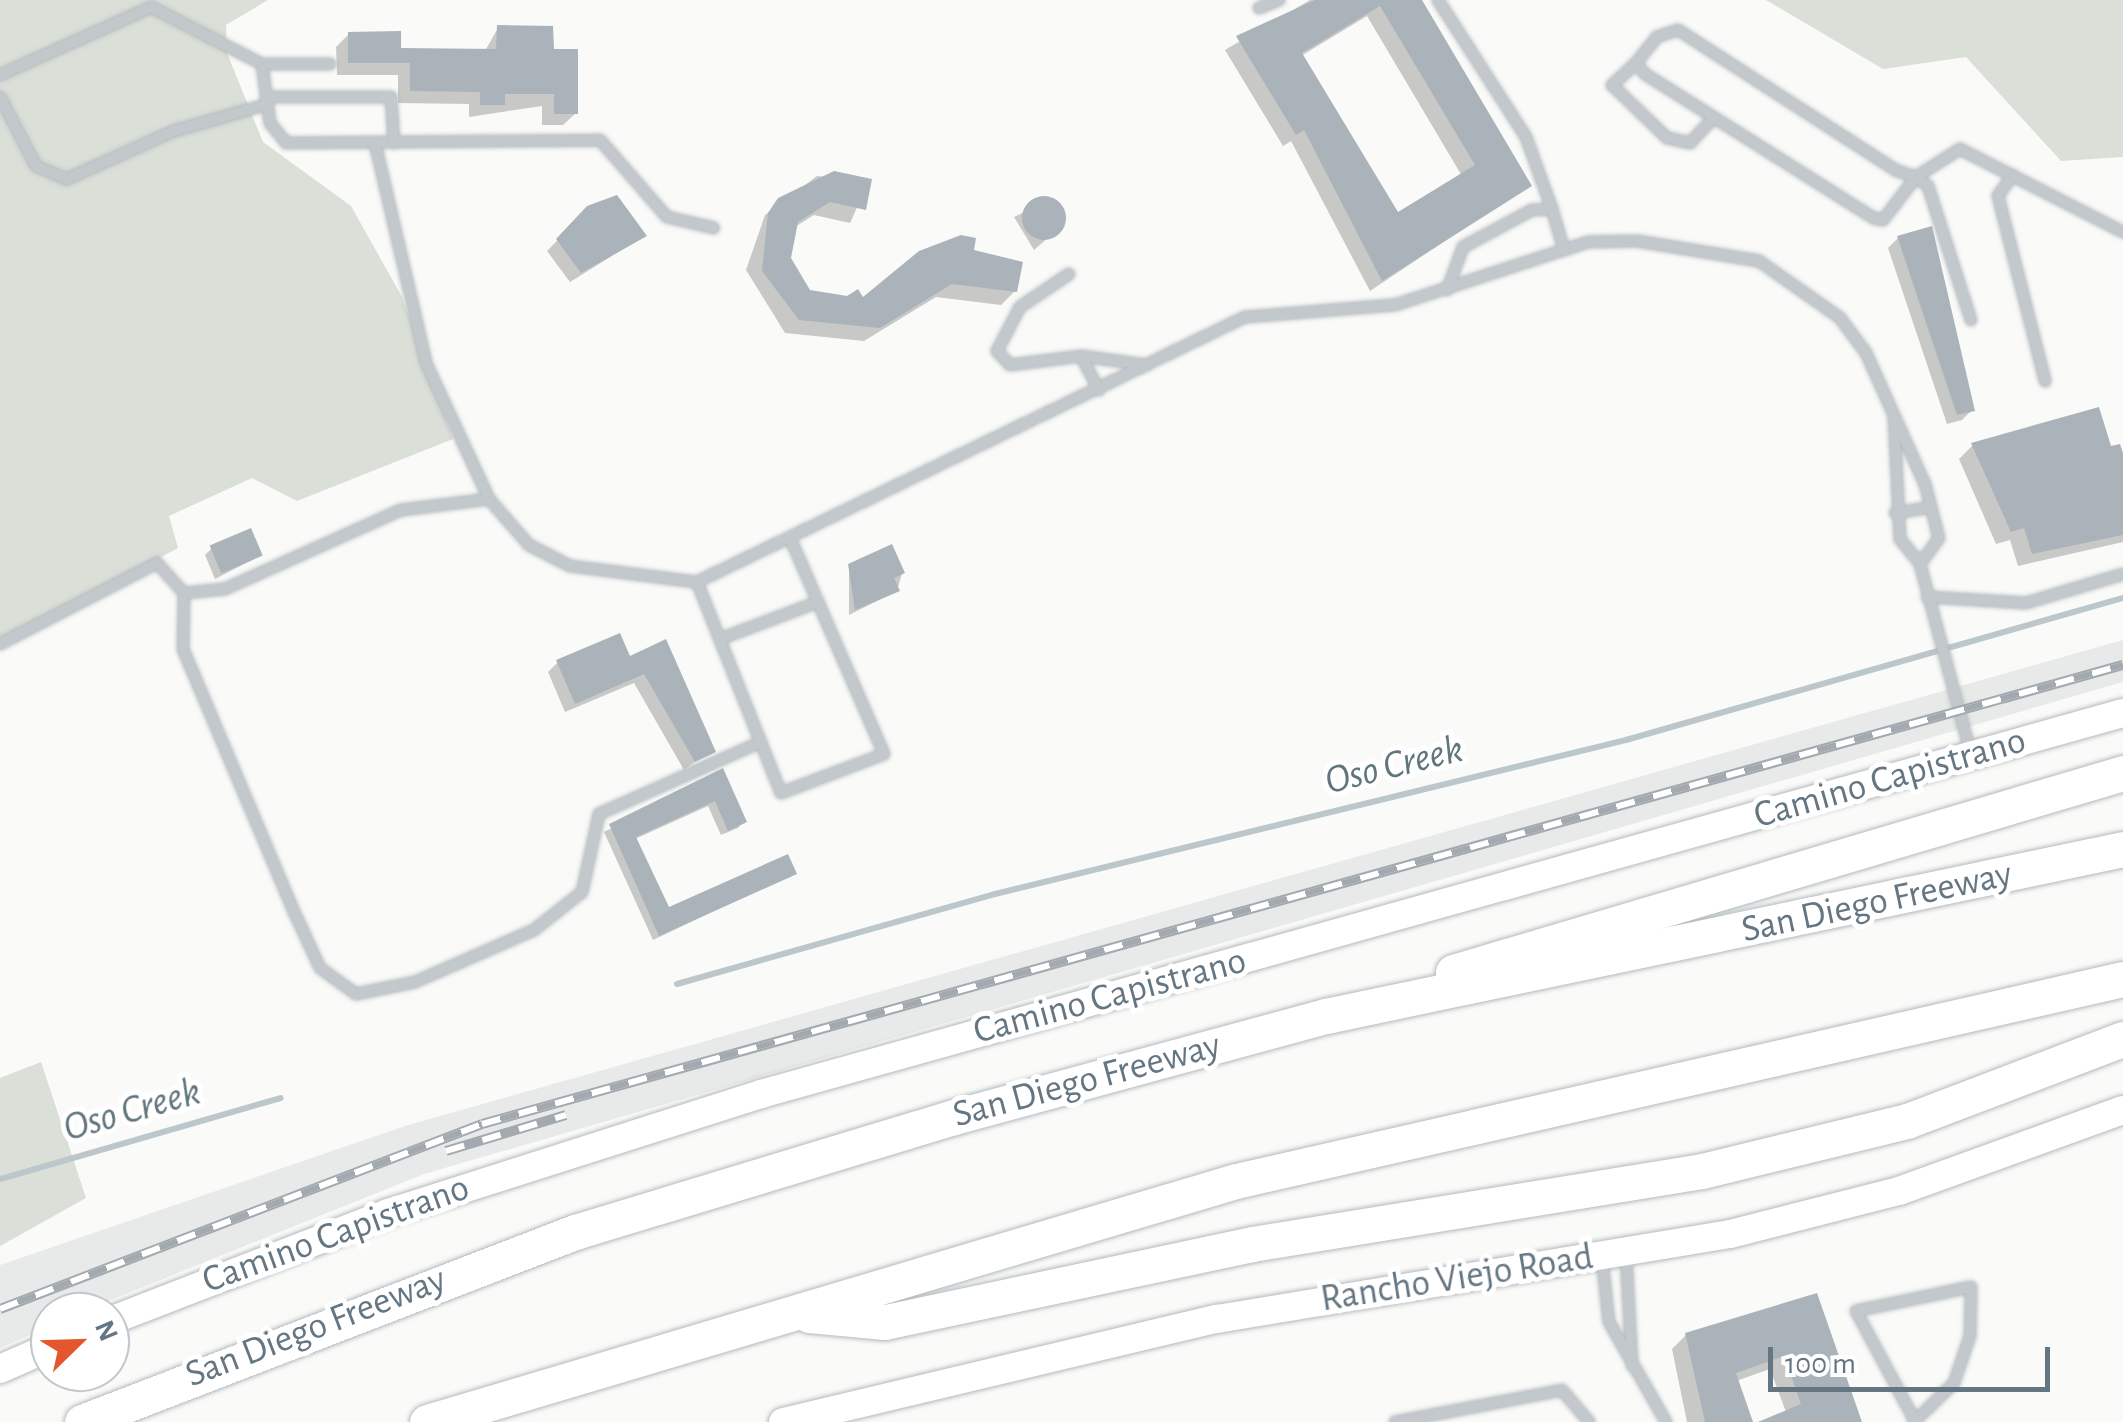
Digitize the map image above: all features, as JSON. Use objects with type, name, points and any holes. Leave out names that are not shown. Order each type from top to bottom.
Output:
[{"type":"highway","points":[[1326,1016],[1580,929],[2123,774]]},
{"type":"highway","name":"San Diego Freeway","points":[[82,1422],[575,1232],[1326,1016],[2123,849]]},
{"type":"highway","points":[[427,1422],[783,1313],[1236,1182],[2123,978]]},
{"type":"highway","points":[[783,1313],[885,1322],[1252,1244],[1702,1172],[2024,1082],[2123,1039]]},
{"type":"street","name":"Camino Capistrano","points":[[130,1313],[324,1236],[761,1094],[2123,712]]},
{"type":"street","name":"Rancho Viejo Road","points":[[783,1422],[1217,1320],[1614,1253],[1899,1192],[2123,1110]]},
{"type":"street","points":[[0,1369],[30,1356]]},
{"type":"lane","points":[[1259,8],[1279,0]]},
{"type":"lane","points":[[1438,0],[1526,138],[1564,250]]},
{"type":"lane","points":[[0,76],[151,7],[262,64],[330,64]]},
{"type":"lane","points":[[1714,117],[1690,143],[1667,138],[1612,85],[1657,38],[1678,30],[1916,176],[1938,208],[1971,320]]},
{"type":"lane","points":[[1636,63],[1874,218],[1898,206],[1916,176],[1960,150],[2123,232]]},
{"type":"lane","points":[[262,64],[267,101],[286,143],[600,140],[668,217],[714,228]]},
{"type":"lane","points":[[0,96],[36,166],[67,180],[174,131],[267,101],[391,98],[394,143]]},
{"type":"lane","points":[[375,143],[426,364],[488,499],[529,545],[570,566],[697,582],[792,540],[1245,317],[1394,305],[1564,250],[1638,241],[1759,260],[1840,318],[1894,417],[1931,507],[1939,538],[1920,564]]},
{"type":"lane","points":[[2013,174],[1998,196],[2045,381]]},
{"type":"lane","points":[[1446,290],[1463,247],[1505,221],[1552,209]]},
{"type":"lane","points":[[1069,274],[1020,307],[997,352],[1010,364],[1081,356],[1147,365]]},
{"type":"lane","points":[[1081,356],[1099,390]]},
{"type":"lane","points":[[1894,417],[1895,513],[1900,539],[1920,564],[1971,756]]},
{"type":"lane","points":[[184,593],[225,589],[402,510],[488,499]]},
{"type":"lane","points":[[1895,513],[1931,507]]},
{"type":"lane","points":[[697,582],[780,793],[884,754],[792,540]]},
{"type":"lane","points":[[0,644],[157,563],[184,593],[183,649],[320,968],[356,994],[415,982],[534,930],[582,892],[600,814],[761,742]]},
{"type":"lane","points":[[1927,597],[2026,603],[2123,574]]},
{"type":"lane","points":[[720,640],[818,602]]},
{"type":"lane","points":[[1614,1253],[1609,1322],[1666,1422]]},
{"type":"lane","points":[[1614,1253],[1632,1367]]},
{"type":"lane","points":[[1971,1287],[1970,1336],[1954,1383],[1914,1422],[1856,1311],[1971,1287]]},
{"type":"lane","points":[[1395,1422],[1562,1390],[1589,1422]]},
{"type":"shaded area","points":[[0,0],[268,0],[226,25],[227,53],[263,142],[351,206],[402,297],[453,439],[297,501],[252,478],[169,516],[178,548],[0,643]]},
{"type":"shaded area","points":[[1766,0],[2123,0],[2123,157],[2061,161],[1966,57],[1883,69]]},
{"type":"shaded area","points":[[2123,640],[2123,682],[424,1174],[130,1292],[30,1292],[30,1335],[0,1348],[0,1265],[405,1126]]},
{"type":"shaded area","points":[[41,1062],[86,1198],[0,1246],[0,1078]]},
{"type":"building","points":[[1315,0],[1422,0],[1532,186],[1382,281],[1304,130],[1296,135],[1236,36]],"holes":[[[1380,6],[1475,165],[1398,212],[1302,53]]]},
{"type":"building","points":[[497,25],[553,26],[554,49],[578,49],[578,114],[554,114],[554,94],[505,94],[505,105],[480,105],[480,92],[410,91],[410,63],[348,63],[348,32],[401,31],[401,48],[496,49]]},
{"type":"building","points":[[834,171],[872,179],[866,210],[830,202],[798,222],[791,258],[810,290],[847,296],[858,289],[863,297],[919,251],[961,235],[976,238],[974,250],[1023,262],[1017,292],[952,284],[880,328],[799,320],[762,271],[768,213],[778,198]]},
{"type":"building","points":[[617,195],[647,236],[581,273],[556,239],[587,206]]},
{"type":"building","points":[[1044,196],[1060,202],[1066,218],[1060,234],[1044,240],[1028,234],[1022,218],[1028,202]]},
{"type":"building","points":[[1932,226],[1975,411],[1957,415],[1897,236]]},
{"type":"building","points":[[2099,407],[2111,446],[2120,444],[2123,453],[2123,535],[2032,554],[2024,528],[2011,532],[1971,443]]},
{"type":"building","points":[[251,528],[263,556],[221,573],[210,546]]},
{"type":"building","points":[[892,544],[905,573],[894,578],[900,591],[855,610],[848,564]]},
{"type":"building","points":[[620,633],[630,656],[666,639],[716,752],[695,762],[644,674],[575,704],[556,660]]},
{"type":"building","points":[[723,768],[747,822],[728,831],[715,801],[636,837],[669,907],[788,854],[797,874],[659,936],[609,824]]},
{"type":"building","points":[[1817,1293],[1862,1422],[1758,1422],[1801,1404],[1784,1356],[1736,1373],[1753,1422],[1705,1422],[1685,1333]]},
{"type":"waterway","name":"Oso Creek","points":[[677,984],[995,894],[1626,740],[2123,598]]},
{"type":"waterway","name":"Oso Creek","points":[[0,1179],[281,1098]]},
{"type":"railway","points":[[0,1309],[482,1124],[2123,665]]},
{"type":"railway","points":[[446,1151],[566,1115]]}]
